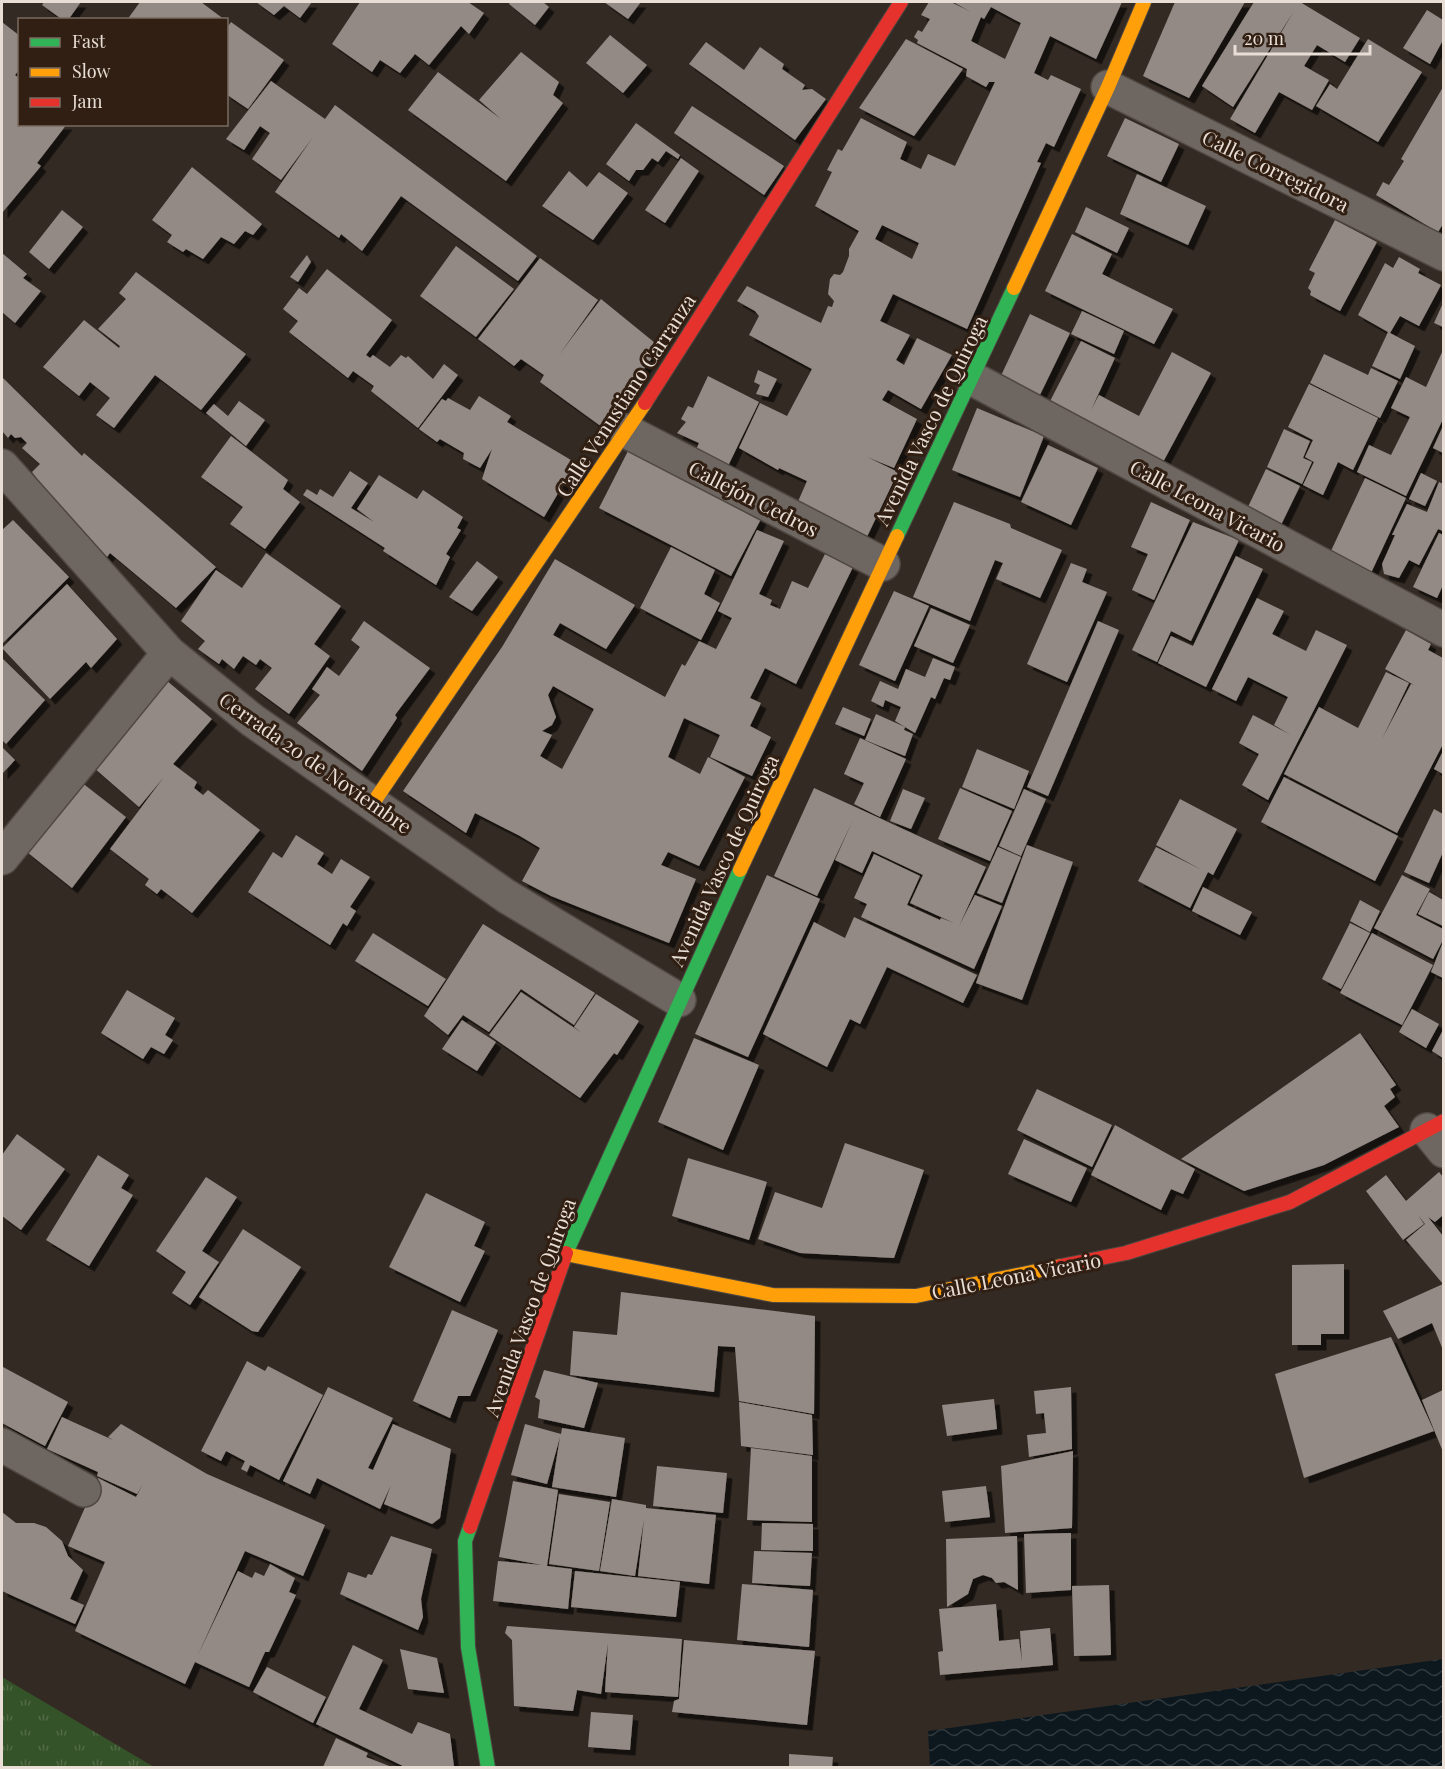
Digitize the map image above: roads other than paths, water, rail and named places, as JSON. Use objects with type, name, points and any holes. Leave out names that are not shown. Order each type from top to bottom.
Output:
[{"type":"street","name":"Calle Venustiano Carranza","points":[[373,803],[626,431],[901,2]]},
{"type":"street","name":"Avenida Vasco de Quiroga","points":[[489,1767],[468,1647],[465,1540],[565,1254],[679,1000],[883,564],[973,379],[1108,87],[1143,2]]},
{"type":"street","name":"Calle Corregidora","points":[[1108,87],[1443,254]]},
{"type":"street","name":"Calle Leona Vicario","points":[[973,379],[1443,630]]},
{"type":"street","name":"Callejón Cedros","points":[[626,431],[883,564]]},
{"type":"street","name":"Cerrada 20 de Noviembre","points":[[6,482],[169,653],[252,720],[506,896],[679,1000]]},
{"type":"street","points":[[2,858],[169,653]]},
{"type":"street","name":"Calle Leona Vicario","points":[[565,1254],[671,1277],[773,1295],[916,1296],[1126,1253],[1290,1202],[1438,1134]]},
{"type":"street","points":[[2,1445],[84,1490]]},
{"type":"water","points":[[1443,1659],[1443,1767],[930,1767],[928,1731]]}]
